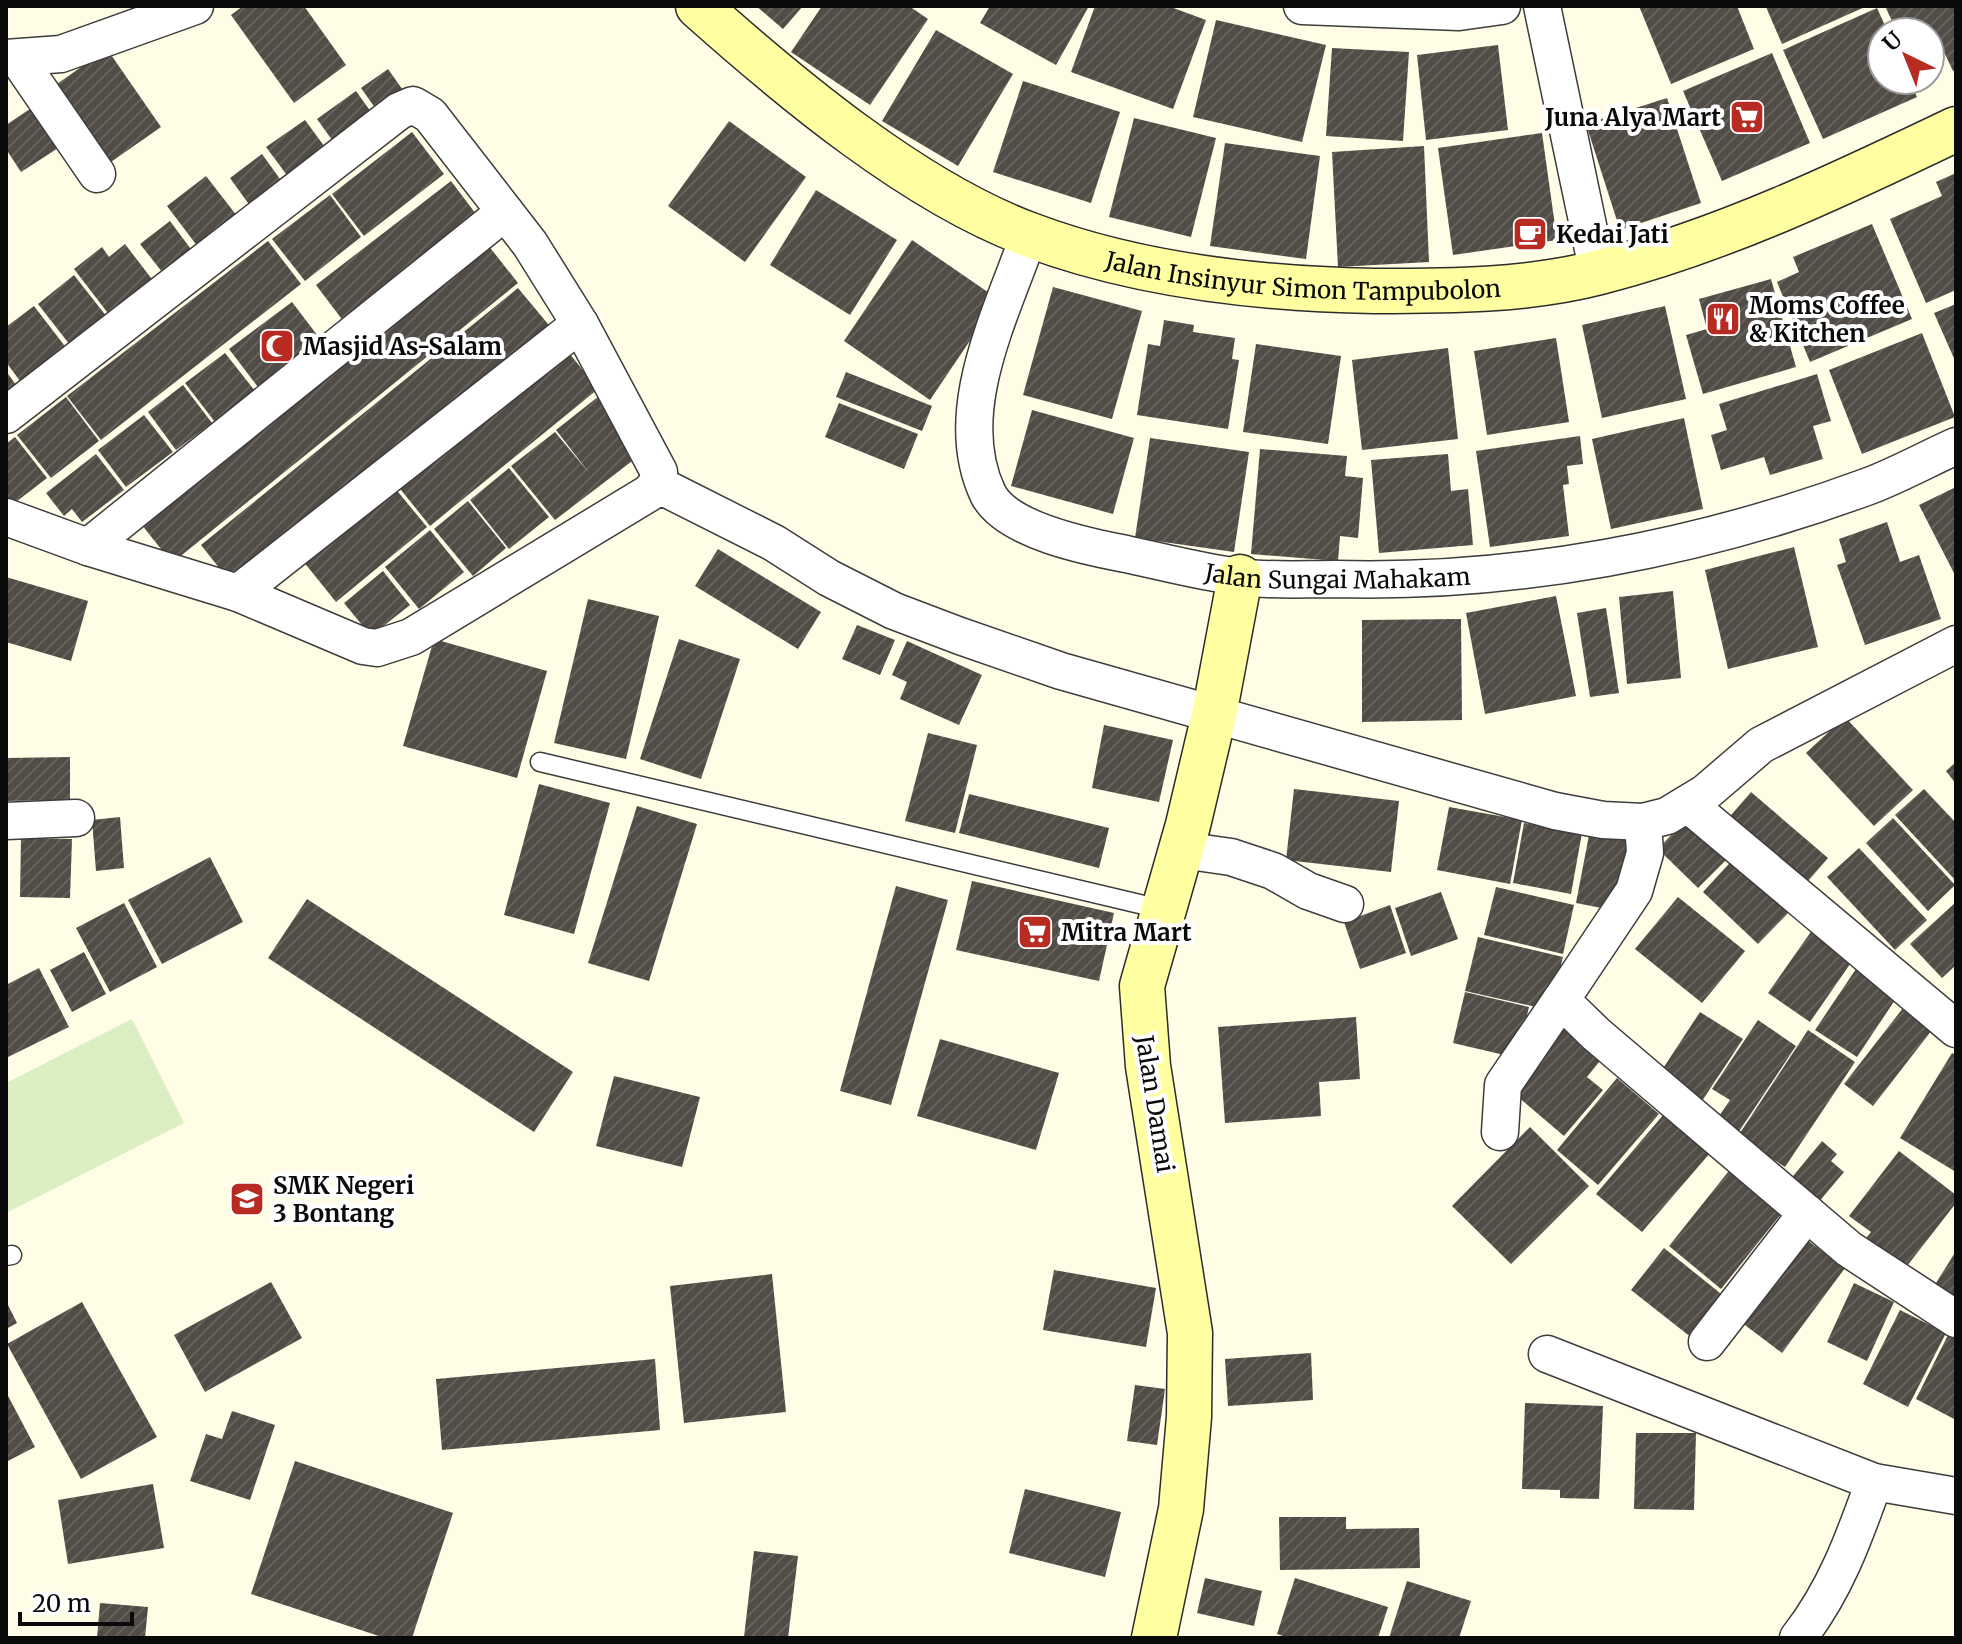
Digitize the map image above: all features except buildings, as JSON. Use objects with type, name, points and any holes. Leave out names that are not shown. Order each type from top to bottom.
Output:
[{"type":"street","points":[[12,59],[61,54],[195,6]]},
{"type":"street","name":"Jalan Insinyur Simon Tampubolon","points":[[698,6],[766,66],[883,155],[962,202],[1029,235],[1109,259],[1212,280],[1308,290],[1436,291],[1517,286],[1598,273],[1779,211],[1956,129]]},
{"type":"street","points":[[1302,6],[1459,12],[1502,6]]},
{"type":"street","points":[[1542,6],[1598,273]]},
{"type":"street","points":[[12,59],[97,174]]},
{"type":"street","points":[[6,415],[399,111],[413,105],[430,115],[505,212],[580,324],[659,472],[657,484],[622,509],[411,637],[377,648],[363,646],[238,593],[88,547],[6,517]]},
{"type":"street","points":[[88,547],[505,212]]},
{"type":"street","name":"Jalan Sungai Mahakam","points":[[1029,235],[975,399],[975,452],[990,497],[1022,522],[1060,541],[1240,577],[1397,581],[1533,571],[1611,558],[1717,533],[1870,486],[1956,446]]},
{"type":"street","points":[[238,593],[580,324]]},
{"type":"street","points":[[657,484],[774,543],[829,578],[894,611],[1061,671],[1555,811],[1603,820],[1643,822],[1689,805],[1761,745],[1956,644]]},
{"type":"street","name":"Jalan Damai","points":[[1157,1637],[1181,1509],[1189,1417],[1190,1333],[1142,1023],[1142,986],[1182,850],[1214,715],[1240,577]]},
{"type":"street","points":[[1689,805],[1956,1029]]},
{"type":"street","points":[[6,821],[76,818]]},
{"type":"street","points":[[1500,1132],[1503,1085],[1634,891],[1645,853],[1643,822]]},
{"type":"street","points":[[1182,850],[1231,857],[1273,871],[1308,891],[1345,904]]},
{"type":"street","points":[[1561,1000],[1807,1213],[1905,1289],[1956,1319]]},
{"type":"street","points":[[1707,1342],[1807,1213]]},
{"type":"street","points":[[1547,1354],[1874,1482],[1956,1496]]},
{"type":"street","points":[[1798,1638],[1818,1613],[1843,1567],[1874,1482]]},
{"type":"lane","points":[[540,762],[1165,910]]},
{"type":"green space","points":[[132,1019],[184,1123],[6,1213],[6,1083]]},
{"type":"place","name":"Juna Alya Mart","points":[[1747,117]]},
{"type":"place","name":"Kedai Jati","points":[[1530,234]]},
{"type":"place","name":"Moms Coffee & Kitchen","points":[[1723,319]]},
{"type":"place","name":"Masjid As-Salam","points":[[277,346]]},
{"type":"place","name":"Mitra Mart","points":[[1035,932]]},
{"type":"place","name":"SMK Negeri 3 Bontang","points":[[247,1199]]}]
